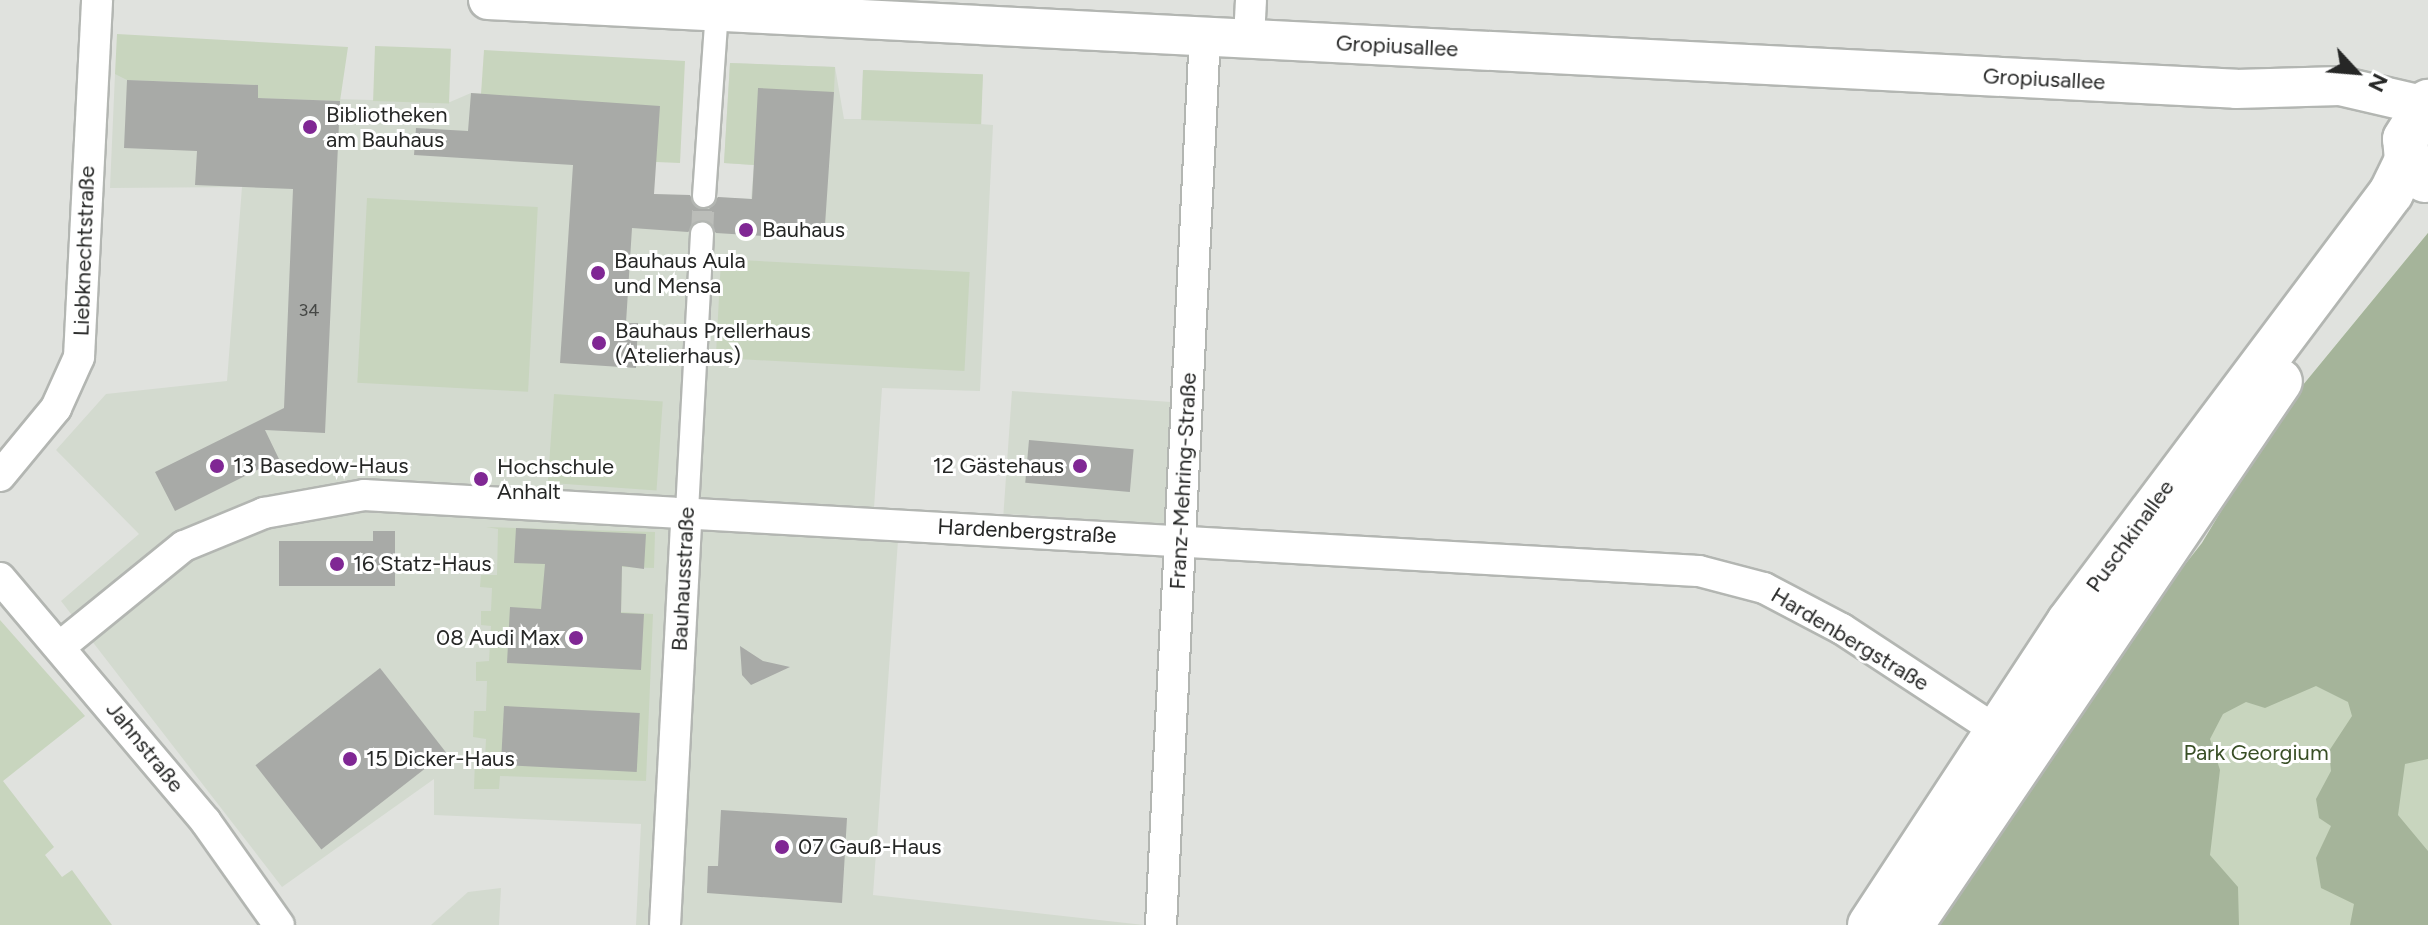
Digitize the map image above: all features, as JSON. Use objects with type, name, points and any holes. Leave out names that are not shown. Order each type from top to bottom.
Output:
[{"type":"main road","name":"Puschkinallee","points":[[1870,925],[1994,729],[2204,433],[2391,193],[2420,147]]},
{"type":"main road","name":"Puschkinallee","points":[[1911,925],[2251,421],[2420,147]]},
{"type":"street","name":"Liebknechtstraße","points":[[0,476],[56,408],[79,357],[97,0]]},
{"type":"street","name":"Gropiusallee","points":[[504,0],[717,6],[1205,36],[2305,91],[2361,88],[2420,147]]},
{"type":"street","points":[[1249,38],[1251,0]]},
{"type":"street","points":[[704,196],[717,6]]},
{"type":"street","name":"Franz-Mehring-Straße","points":[[1161,925],[1205,36]]},
{"type":"street","name":"Bauhausstraße","points":[[665,925],[702,233]]},
{"type":"street","name":"Hardenbergstraße","points":[[62,645],[184,546],[309,502],[364,495],[1699,571],[1764,588],[1842,629],[1994,729]]},
{"type":"street","name":"Jahnstraße","points":[[0,578],[62,645],[206,822],[279,925]]},
{"type":"shaded area","name":"Hochschule Anhalt","points":[[730,63],[835,67],[844,119],[861,119],[863,70],[983,75],[980,124],[993,125],[980,391],[882,388],[874,508],[900,512],[873,895],[1144,925],[636,925],[641,824],[434,815],[434,779],[282,887],[61,601],[139,534],[56,450],[106,394],[227,381],[242,187],[110,188],[115,74],[258,85],[258,97],[450,102],[471,93],[660,106],[651,194],[751,199],[754,165],[724,163]]},
{"type":"shaded area","points":[[1012,391],[1175,402],[1166,525],[1003,514]]},
{"type":"shaded area","points":[[501,888],[499,925],[431,925],[468,892]]},
{"type":"green space","points":[[117,34],[348,47],[340,101],[258,98],[258,85],[127,80],[115,74]]},
{"type":"green space","points":[[375,46],[451,49],[449,104],[373,101]]},
{"type":"green space","points":[[484,50],[685,61],[680,163],[656,162],[481,94]]},
{"type":"green space","points":[[730,63],[835,67],[834,92],[754,165],[724,163]]},
{"type":"green space","points":[[863,70],[983,74],[981,124],[861,120]]},
{"type":"green space","points":[[367,198],[538,207],[528,392],[357,383]]},
{"type":"green space","name":"Park Georgium","points":[[2428,233],[2428,925],[1935,925],[2093,681],[2202,543],[2280,413]]},
{"type":"green space","name":"Park Georgium","points":[[2428,233],[2428,759],[2405,764],[2398,815],[2428,851],[2428,925],[2350,925],[2354,904],[2321,888],[2316,858],[2331,826],[2319,818],[2316,799],[2331,771],[2329,751],[2352,716],[2348,702],[2316,686],[2265,708],[2246,702],[2223,714],[2210,739],[2220,770],[2210,855],[2238,887],[2239,925],[1935,925],[2093,681],[2202,543],[2280,413]]},
{"type":"green space","points":[[721,259],[970,272],[964,371],[716,358]]},
{"type":"green space","points":[[554,394],[663,402],[657,490],[548,483]]},
{"type":"green space","name":"08 Audi Max","points":[[486,527],[655,532],[654,568],[622,567],[621,612],[653,614],[646,781],[500,776],[499,789],[474,789],[475,759],[485,759],[486,739],[473,737],[474,711],[486,711],[487,681],[476,681],[476,662],[489,661],[491,626],[481,625],[481,611],[491,611],[492,588],[480,587],[481,575],[497,575],[498,529]]},
{"type":"green space","points":[[0,620],[85,716],[3,781],[54,847],[45,855],[62,877],[72,870],[112,925],[0,925]]},
{"type":"building","points":[[127,80],[258,85],[258,98],[340,101],[325,433],[265,430],[279,459],[175,511],[155,472],[284,408],[293,189],[195,185],[197,151],[124,148]]},
{"type":"building","name":"Bauhaus","points":[[758,88],[834,92],[824,240],[716,233],[704,219],[688,232],[632,228],[626,323],[638,323],[636,368],[560,363],[573,165],[414,155],[416,128],[468,131],[471,93],[660,106],[654,194],[690,195],[696,207],[709,209],[718,197],[752,199]]},
{"type":"building","name":"12 Gästehaus","points":[[1029,440],[1134,449],[1130,492],[1025,483]]},
{"type":"building","name":"08 Audi Max","points":[[516,528],[646,534],[644,569],[622,566],[621,613],[644,614],[641,670],[507,663],[510,607],[541,609],[545,564],[514,563]]},
{"type":"building","name":"16 Statz-Haus","points":[[373,531],[395,531],[395,586],[279,586],[279,541],[373,541]]},
{"type":"building","points":[[740,646],[763,661],[790,667],[751,685],[742,675]]},
{"type":"building","name":"15 Dicker-Haus","points":[[380,668],[446,752],[321,850],[255,765]]},
{"type":"building","points":[[504,706],[640,713],[637,772],[501,765]]},
{"type":"building","name":"07 Gauß-Haus","points":[[721,810],[847,818],[842,903],[707,893],[708,866],[718,866]]},
{"type":"tunnel","points":[[702,233],[704,196]]},
{"type":"place","name":"Bibliotheken am Bauhaus","points":[[310,127]]},
{"type":"place","name":"Bauhaus","points":[[746,230]]},
{"type":"place","name":"Bauhaus Aula und Mensa","points":[[598,273]]},
{"type":"place","name":"Bauhaus Prellerhaus (Atelierhaus)","points":[[599,343]]},
{"type":"place","name":"13 Basedow-Haus","points":[[217,466]]},
{"type":"place","name":"12 Gästehaus","points":[[1080,466]]},
{"type":"place","name":"Hochschule Anhalt","points":[[481,479]]},
{"type":"place","name":"16 Statz-Haus","points":[[337,564]]},
{"type":"place","name":"08 Audi Max","points":[[576,638]]},
{"type":"place","name":"15 Dicker-Haus","points":[[350,759]]},
{"type":"place","name":"07 Gauß-Haus","points":[[782,847]]}]
